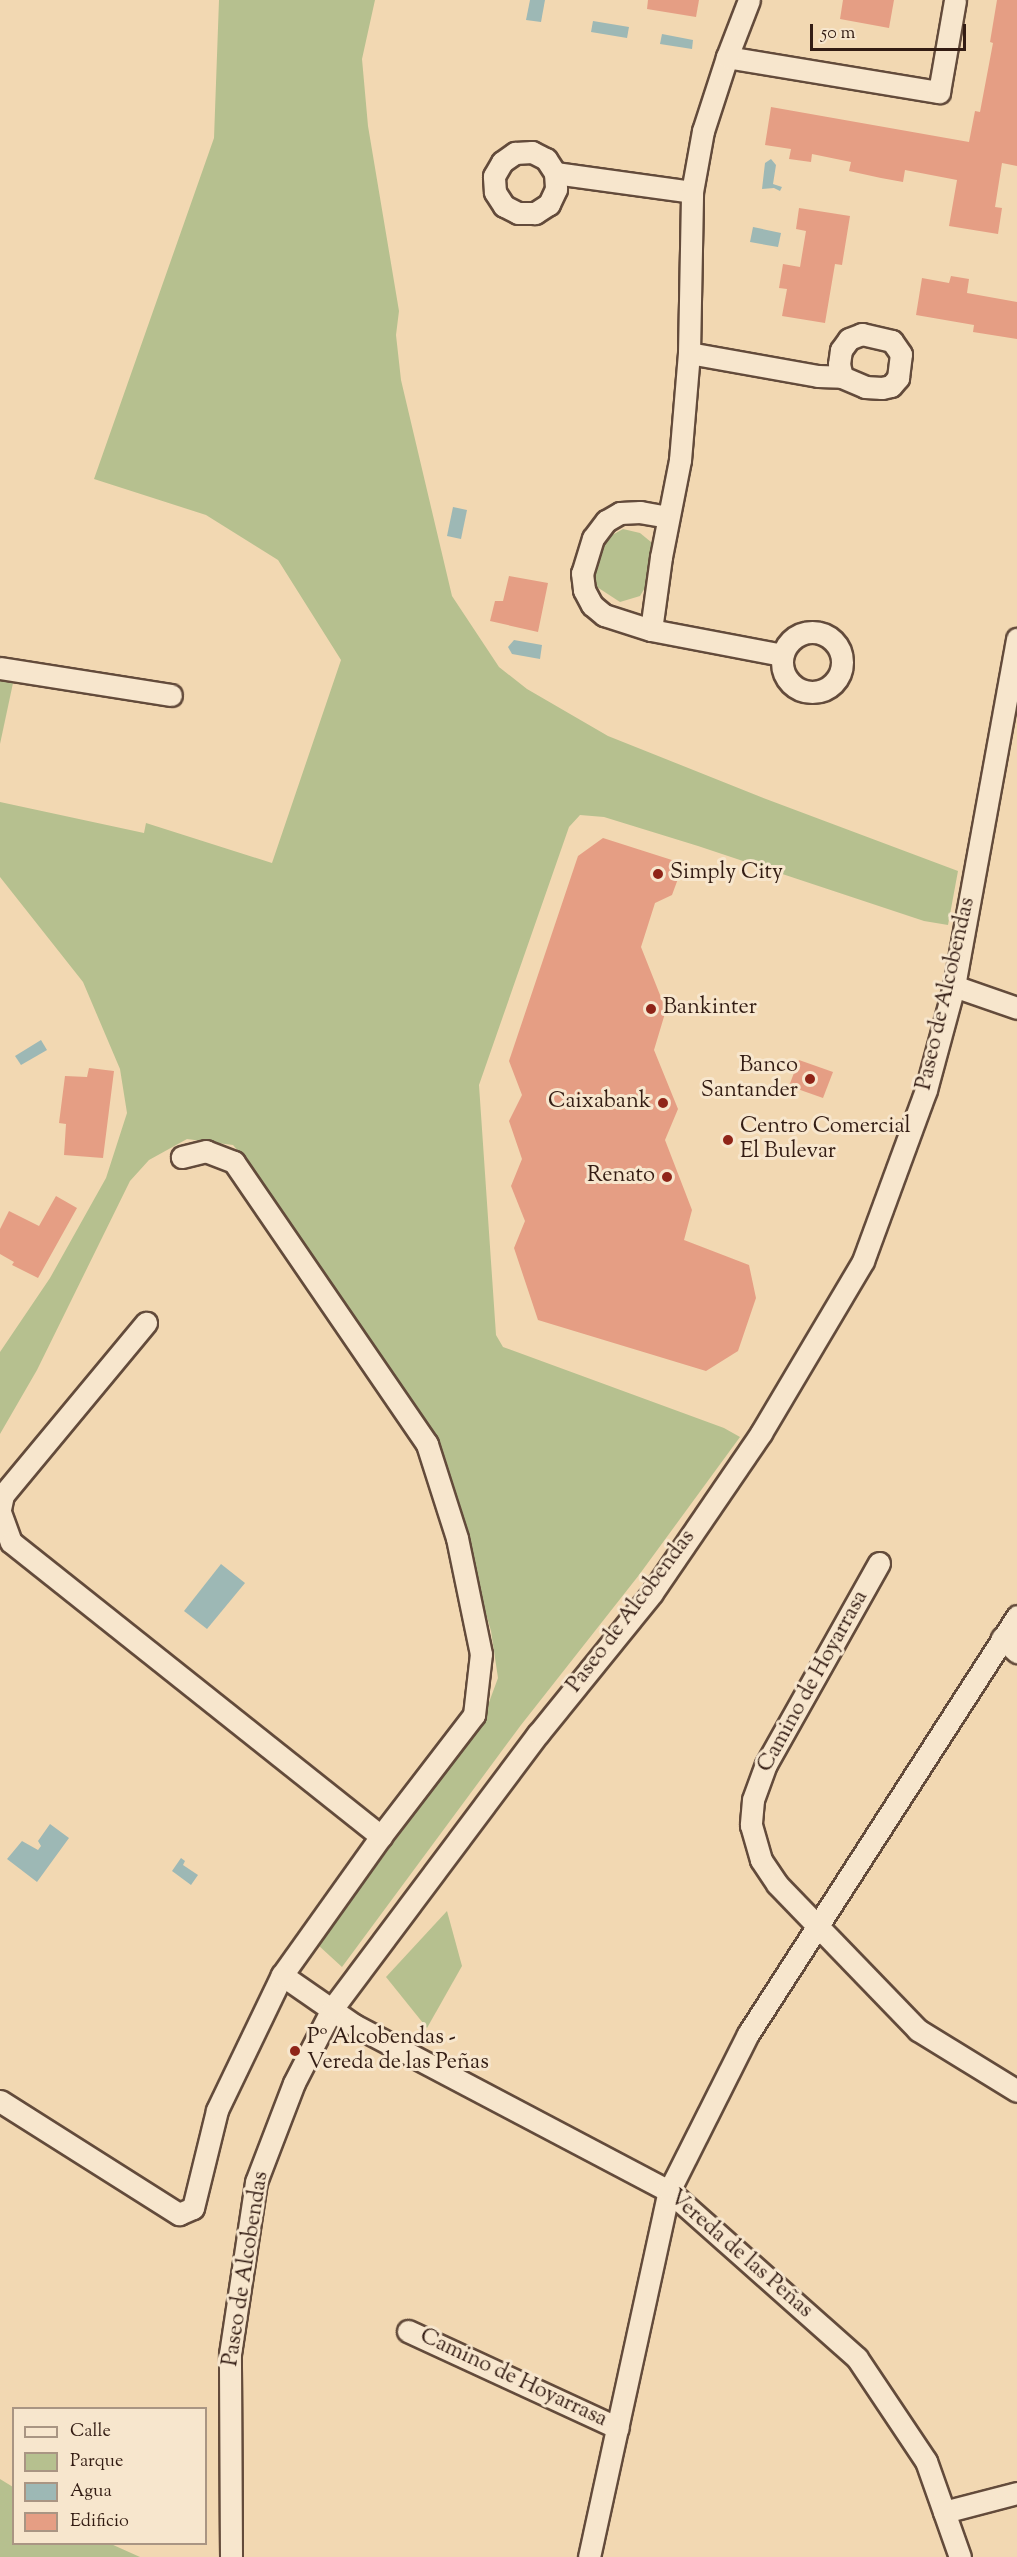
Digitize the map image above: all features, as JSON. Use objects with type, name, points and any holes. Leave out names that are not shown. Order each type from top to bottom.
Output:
[{"type":"street","points":[[651,630],[668,517],[680,460],[689,353],[692,192],[703,131],[727,57],[749,0]]},
{"type":"street","points":[[727,57],[939,92],[955,0]]},
{"type":"street","points":[[555,173],[692,192]]},
{"type":"street","points":[[689,353],[818,376],[842,377]]},
{"type":"street","points":[[668,517],[620,513],[606,521],[593,538],[582,573],[584,590],[592,605],[604,615],[651,630],[783,655]]},
{"type":"street","name":"Paseo de Alcobendas","points":[[231,2557],[230,2354],[256,2182],[294,2083],[332,2010],[538,1734],[652,1593],[761,1433],[863,1261],[926,1090],[954,986],[1017,639]]},
{"type":"street","points":[[0,668],[171,695]]},
{"type":"street","points":[[954,986],[1017,1008]]},
{"type":"street","points":[[0,2101],[179,2214],[193,2208],[218,2110],[282,1975],[381,1836],[474,1715],[481,1654],[457,1538],[427,1444],[234,1162],[206,1151],[182,1157]]},
{"type":"street","points":[[146,1323],[3,1495],[0,1510],[11,1542],[381,1836]]},
{"type":"street","name":"Camino de Hoyarrasa","points":[[879,1563],[766,1764],[753,1800],[751,1825],[761,1860],[777,1884],[918,2030],[1017,2091]]},
{"type":"street","name":"Camino de Hoyarrasa","points":[[589,2557],[669,2191],[748,2034],[816,1925],[1010,1645],[1017,1616]]},
{"type":"street","name":"Vereda de las Peñas","points":[[282,1975],[354,2025],[669,2191],[857,2358],[926,2461],[960,2557]]},
{"type":"street","name":"Camino de Hoyarrasa","points":[[408,2331],[618,2428]]},
{"type":"street","points":[[944,2512],[1017,2493]]},
{"type":"green space","points":[[219,0],[375,0],[362,59],[368,126],[399,311],[396,335],[401,380],[452,596],[499,667],[527,689],[608,736],[766,799],[958,871],[948,925],[924,921],[604,817],[580,815],[569,827],[479,1085],[496,1335],[503,1347],[724,1428],[740,1437],[639,1575],[521,1725],[342,1967],[318,1945],[481,1724],[498,1678],[491,1631],[436,1441],[252,1167],[233,1145],[187,1139],[149,1160],[130,1181],[37,1370],[0,1434],[0,1352],[50,1278],[106,1178],[127,1113],[120,1069],[83,982],[0,877],[0,802],[144,833],[146,823],[272,863],[341,660],[278,560],[206,515],[94,479],[214,138]]},
{"type":"green space","points":[[623,529],[640,533],[651,542],[654,561],[652,576],[640,596],[620,602],[597,587],[594,573],[605,539]]},
{"type":"green space","points":[[0,681],[13,683],[0,744]]},
{"type":"green space","points":[[447,1911],[462,1966],[427,2028],[386,1977]]},
{"type":"green space","points":[[0,2479],[12,2486],[12,2545],[113,2545],[140,2557],[0,2557]]},
{"type":"water","points":[[530,0],[545,0],[541,22],[526,20]]},
{"type":"water","points":[[593,21],[629,27],[627,38],[591,32]]},
{"type":"water","points":[[662,34],[693,40],[692,49],[660,44]]},
{"type":"water","points":[[771,159],[776,165],[773,184],[782,187],[780,191],[774,188],[762,189],[765,163]]},
{"type":"water","points":[[753,227],[781,233],[778,247],[750,242]]},
{"type":"water","points":[[453,507],[467,510],[461,539],[447,536]]},
{"type":"water","points":[[514,640],[542,645],[540,659],[512,654],[508,647]]},
{"type":"water","points":[[41,1040],[47,1050],[21,1065],[15,1056]]},
{"type":"water","points":[[221,1564],[245,1583],[207,1629],[184,1611]]},
{"type":"water","points":[[50,1824],[69,1838],[37,1882],[7,1859],[22,1841],[38,1850],[41,1846],[38,1841]]},
{"type":"water","points":[[181,1858],[185,1861],[183,1865],[198,1875],[191,1885],[172,1871]]},
{"type":"building","points":[[648,0],[699,0],[696,17],[647,9]]},
{"type":"building","points":[[843,0],[894,0],[889,28],[840,19]]},
{"type":"building","points":[[997,0],[1017,0],[1017,166],[1002,163],[995,207],[1002,208],[998,234],[949,226],[957,180],[905,170],[903,182],[881,178],[849,171],[851,162],[812,154],[811,162],[789,159],[791,149],[765,145],[771,107],[969,142],[975,111],[980,112],[993,43],[990,42]]},
{"type":"building","points":[[799,208],[850,216],[842,265],[835,264],[825,323],[782,316],[787,289],[779,288],[783,264],[800,267],[806,231],[796,229]]},
{"type":"building","points":[[951,276],[969,279],[967,293],[1017,302],[1017,339],[973,332],[974,325],[916,315],[922,278],[949,283]]},
{"type":"building","points":[[509,576],[548,583],[538,632],[490,621],[495,601],[503,601]]},
{"type":"building","points":[[603,838],[675,861],[679,876],[672,895],[655,903],[641,947],[666,1010],[654,1050],[678,1109],[665,1140],[692,1210],[684,1240],[749,1265],[756,1298],[738,1351],[706,1371],[538,1320],[514,1248],[525,1221],[511,1186],[522,1159],[509,1121],[522,1095],[509,1061],[578,856]]},
{"type":"building","points":[[799,1060],[833,1072],[823,1098],[789,1086]]},
{"type":"building","points":[[89,1068],[114,1071],[103,1158],[64,1155],[66,1124],[59,1123],[65,1076],[87,1077]]},
{"type":"building","points":[[56,1196],[77,1208],[38,1278],[12,1265],[14,1262],[0,1254],[0,1229],[9,1211],[39,1226]]},
{"type":"place","name":"Simply City","points":[[658,874]]},
{"type":"place","name":"Bankinter","points":[[651,1009]]},
{"type":"place","name":"Banco Santander","points":[[810,1079]]},
{"type":"place","name":"Caixabank","points":[[663,1103]]},
{"type":"place","name":"Centro Comercial El Bulevar","points":[[728,1140]]},
{"type":"place","name":"Renato","points":[[667,1177]]},
{"type":"place","name":"Pº Alcobendas - Vereda de las Peñas","points":[[295,2051]]}]
